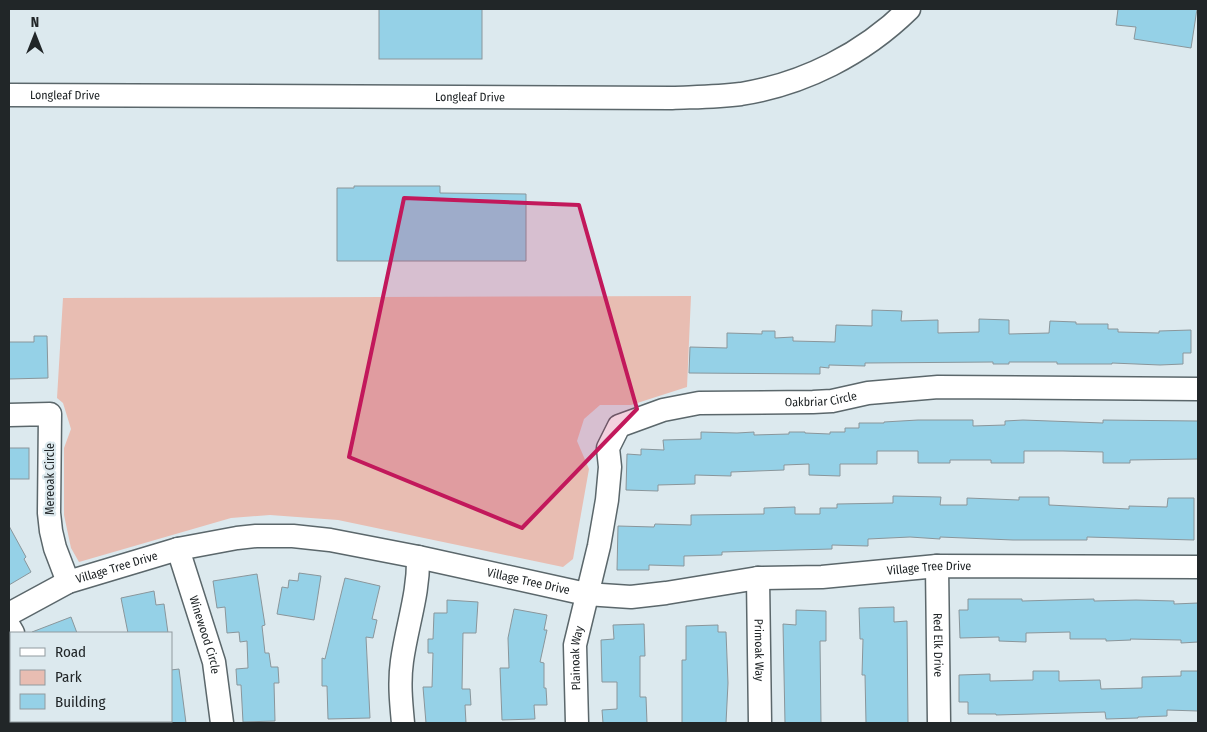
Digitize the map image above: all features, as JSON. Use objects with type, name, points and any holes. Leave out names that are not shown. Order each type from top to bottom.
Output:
[{"type":"street","name":"Longleaf Drive","points":[[9,95],[672,98],[739,94],[779,86],[838,62],[892,25],[909,9]]},
{"type":"street","name":"Oakbriar Circle","points":[[586,594],[599,546],[610,484],[608,448],[619,426],[663,410],[699,403],[832,401],[868,393],[938,387],[1198,389]]},
{"type":"street","name":"Mereoak Circle","points":[[9,415],[50,414],[49,513],[55,548],[68,582]]},
{"type":"street","name":"Village Tree Drive","points":[[9,614],[68,582],[178,549],[237,538],[293,536],[330,540],[418,557],[586,594],[631,596],[657,594],[758,578],[822,577],[937,566],[1198,567]]},
{"type":"street","name":"Winewood Circle","points":[[178,549],[214,662],[222,723]]},
{"type":"street","points":[[403,723],[400,676],[418,578],[418,557]]},
{"type":"street","name":"Red Elk Drive","points":[[937,566],[939,723]]},
{"type":"street","name":"Primoak Way","points":[[758,578],[760,723]]},
{"type":"street","name":"Plainoak Way","points":[[577,723],[575,645],[586,594]]},
{"type":"highlighted area","points":[[404,198],[579,205],[637,409],[522,528],[349,457]]},
{"type":"green space","points":[[691,296],[687,387],[631,405],[600,405],[584,419],[577,441],[589,469],[573,559],[563,567],[338,520],[270,515],[231,518],[79,562],[71,548],[64,515],[64,448],[71,429],[63,403],[57,398],[63,298]]},
{"type":"building","points":[[379,9],[482,9],[482,59],[379,59]]},
{"type":"building","points":[[1118,9],[1197,9],[1191,48],[1134,39],[1136,27],[1116,25]]},
{"type":"building","points":[[354,186],[440,186],[440,193],[526,194],[526,261],[337,261],[337,188],[354,188]]},
{"type":"building","points":[[872,310],[902,311],[901,321],[938,320],[938,333],[979,332],[979,319],[1009,320],[1009,334],[1049,333],[1050,321],[1076,322],[1076,324],[1108,324],[1108,329],[1118,329],[1118,332],[1159,333],[1159,331],[1191,330],[1191,353],[1183,353],[1183,364],[1160,365],[1112,363],[1057,364],[1057,362],[1009,362],[1009,364],[993,364],[993,362],[865,363],[865,366],[829,365],[829,368],[820,367],[820,374],[689,373],[690,347],[727,348],[727,333],[762,334],[762,331],[775,331],[775,338],[793,337],[793,341],[835,342],[836,325],[872,326]]},
{"type":"building","points":[[34,336],[47,336],[48,378],[9,379],[9,342],[34,342]]},
{"type":"building","points":[[973,420],[973,426],[1005,425],[1005,421],[1023,420],[1103,423],[1103,420],[1198,421],[1198,459],[1130,460],[1130,463],[1103,463],[1103,452],[1024,451],[1024,463],[991,463],[991,460],[950,460],[950,463],[918,463],[918,451],[877,451],[877,464],[840,464],[840,476],[809,475],[809,464],[784,465],[784,470],[731,472],[731,476],[695,475],[695,484],[658,485],[658,491],[626,490],[627,454],[641,455],[641,449],[664,450],[663,440],[701,439],[701,432],[754,432],[754,435],[789,434],[789,432],[830,434],[830,432],[845,432],[845,428],[859,428],[859,423]]},
{"type":"building","points":[[9,448],[29,448],[29,479],[9,479]]},
{"type":"building","points":[[893,496],[941,497],[940,505],[967,505],[967,498],[1019,500],[1019,497],[1049,497],[1049,505],[1129,509],[1129,506],[1167,507],[1168,498],[1194,498],[1194,540],[1087,537],[1087,540],[1013,540],[940,537],[940,539],[910,537],[868,539],[868,546],[832,545],[832,549],[722,552],[722,555],[684,556],[684,566],[649,565],[649,570],[617,570],[618,526],[691,525],[691,515],[764,514],[764,508],[795,507],[795,514],[820,514],[820,508],[837,508],[837,504],[893,503]]},
{"type":"building","points":[[9,526],[26,557],[24,559],[31,572],[9,585]]},
{"type":"building","points":[[299,573],[321,576],[314,620],[277,614],[282,587],[288,588],[289,580],[298,581]]},
{"type":"building","points":[[257,574],[265,625],[262,626],[265,653],[269,653],[271,667],[278,667],[279,683],[274,683],[275,721],[243,722],[241,685],[237,685],[236,669],[248,668],[247,641],[240,642],[239,632],[227,633],[225,607],[217,608],[213,581]]},
{"type":"building","points":[[345,578],[380,586],[372,619],[377,620],[373,638],[366,637],[370,718],[328,719],[327,686],[322,686],[322,658],[325,659]]},
{"type":"building","points":[[154,591],[156,605],[164,604],[168,632],[128,632],[121,598]]},
{"type":"building","points":[[968,599],[1022,599],[1022,601],[1094,599],[1094,601],[1136,600],[1174,601],[1174,604],[1198,603],[1198,642],[1181,643],[1181,640],[1130,639],[1106,641],[1106,639],[1070,639],[1070,632],[1026,633],[1026,642],[999,641],[999,637],[960,638],[959,610],[968,610]]},
{"type":"building","points":[[447,600],[478,602],[476,633],[463,633],[462,689],[470,689],[471,705],[465,705],[466,723],[426,723],[423,687],[432,687],[433,653],[428,653],[428,639],[433,639],[434,613],[447,613]]},
{"type":"building","points":[[894,607],[894,622],[907,621],[908,723],[866,723],[865,675],[862,675],[863,639],[860,639],[859,608]]},
{"type":"building","points":[[514,609],[547,615],[544,630],[547,630],[540,662],[544,663],[544,688],[546,688],[547,705],[534,705],[535,719],[502,720],[500,668],[509,668],[508,638]]},
{"type":"building","points":[[796,610],[826,611],[826,641],[820,641],[821,723],[785,723],[783,624],[796,625]]},
{"type":"building","points":[[71,617],[77,632],[32,632]]},
{"type":"building","points":[[644,624],[645,656],[640,656],[640,697],[646,697],[647,723],[603,723],[602,710],[617,709],[617,682],[602,682],[601,640],[614,639],[613,625]]},
{"type":"building","points":[[718,625],[718,632],[726,632],[728,683],[726,723],[682,723],[682,660],[686,660],[686,626]]},
{"type":"building","points":[[179,669],[186,723],[171,723],[172,670]]},
{"type":"building","points":[[1033,671],[1059,671],[1059,681],[1100,680],[1101,689],[1142,688],[1142,677],[1181,676],[1181,671],[1198,671],[1198,711],[1167,710],[1167,716],[1106,719],[1105,712],[968,714],[968,702],[959,702],[959,675],[990,674],[990,681],[1033,680]]}]
